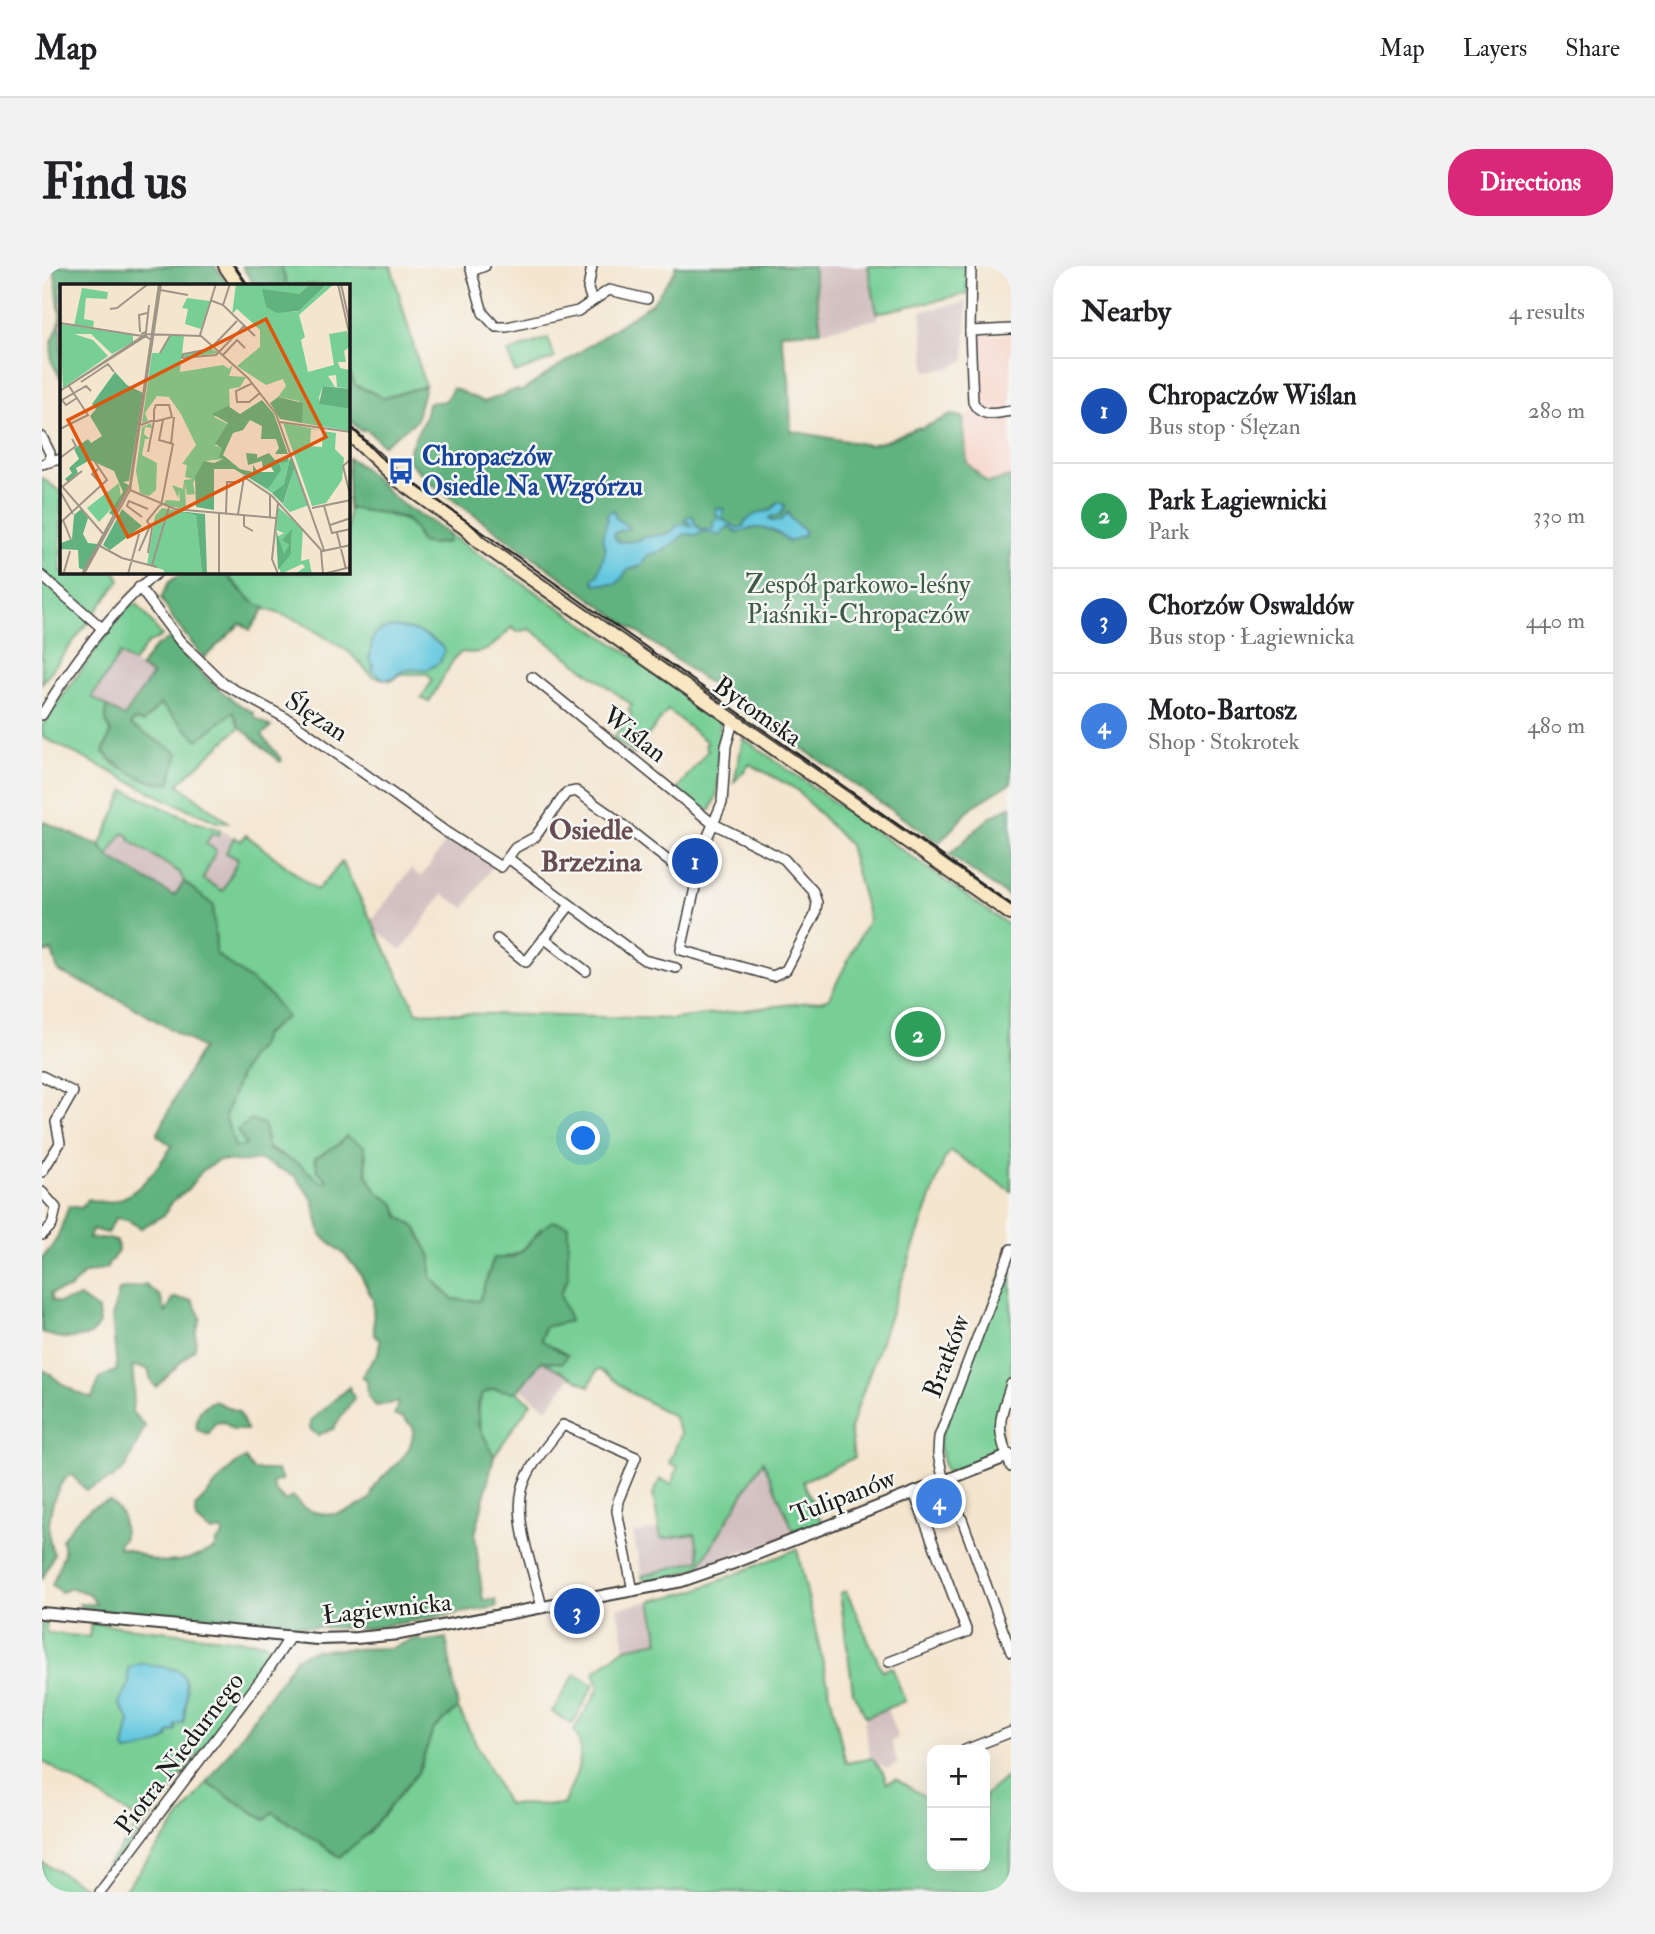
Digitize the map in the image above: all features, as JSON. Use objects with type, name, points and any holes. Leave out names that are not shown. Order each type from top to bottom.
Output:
[{"type":"main road","points":[[225,266],[237,284]]},
{"type":"main road","name":"Bytomska","points":[[350,435],[398,480],[466,529],[480,543],[1011,914]]},
{"type":"main road","name":"Bytomska","points":[[350,444],[403,492],[463,535],[480,543]]},
{"type":"street","points":[[485,266],[471,269],[483,313],[496,327],[507,327],[578,311],[609,290],[647,299]]},
{"type":"street","points":[[592,266],[588,289],[592,302]]},
{"type":"street","points":[[971,266],[973,401],[978,410],[991,414],[1011,411]]},
{"type":"street","points":[[970,331],[1011,329]]},
{"type":"street","points":[[42,438],[50,453],[46,463]]},
{"type":"street","points":[[42,576],[103,629]]},
{"type":"street","points":[[42,715],[69,674],[147,576]]},
{"type":"street","name":"Ślęzan","points":[[139,587],[180,641],[224,684],[291,721],[446,832],[501,867],[508,858],[644,960],[676,968]]},
{"type":"street","name":"Wiślan","points":[[533,677],[712,823],[784,859],[813,891],[816,909],[786,970],[778,975],[769,975],[681,950],[695,882]]},
{"type":"street","points":[[508,858],[515,848],[535,837],[566,793],[576,791],[695,882],[712,823],[722,803],[726,746],[733,722]]},
{"type":"street","points":[[497,939],[526,962],[570,905]]},
{"type":"street","points":[[544,938],[586,971]]},
{"type":"street","points":[[42,1076],[74,1092],[56,1122],[60,1143],[42,1172]]},
{"type":"street","points":[[42,1192],[56,1208],[52,1225],[42,1235]]},
{"type":"street","name":"Bratków","points":[[1011,1249],[939,1437],[938,1454],[943,1478],[1011,1653]]},
{"type":"street","points":[[1010,1459],[1000,1437],[999,1424],[1011,1384]]},
{"type":"street","points":[[542,1608],[521,1505],[527,1478],[563,1425],[636,1457],[618,1501],[617,1511],[633,1591]]},
{"type":"street","name":"Tulipanów","points":[[731,1564],[1010,1459]]},
{"type":"street","points":[[889,1662],[967,1632],[914,1493]]},
{"type":"street","name":"Łagiewnicka","points":[[42,1613],[290,1637],[377,1637],[682,1581],[731,1564]]},
{"type":"street","name":"Piotra Niedurnego","points":[[100,1892],[290,1637]]},
{"type":"street","points":[[978,1745],[1011,1732]]},
{"type":"shaded area","points":[[813,266],[868,266],[878,319],[821,331]]},
{"type":"shaded area","points":[[967,302],[965,360],[950,368],[926,371],[921,311]]},
{"type":"shaded area","points":[[975,335],[1011,335],[1011,477],[987,483],[967,463],[963,417],[980,409]]},
{"type":"shaded area","points":[[120,654],[152,675],[124,717],[92,697]]},
{"type":"shaded area","points":[[220,830],[234,837],[227,853],[238,859],[223,891],[203,879],[216,850],[206,844],[212,833],[218,835]]},
{"type":"shaded area","points":[[122,833],[180,873],[184,882],[175,897],[108,857]]},
{"type":"shaded area","points":[[449,838],[493,865],[465,908],[443,894],[402,950],[374,928],[371,922],[411,869],[421,877]]},
{"type":"shaded area","points":[[544,1361],[571,1376],[547,1409],[521,1389]]},
{"type":"shaded area","points":[[764,1461],[795,1534],[699,1567],[703,1561]]},
{"type":"shaded area","points":[[659,1529],[662,1539],[695,1534],[700,1560],[642,1576],[633,1534]]},
{"type":"shaded area","points":[[651,1601],[660,1641],[625,1648],[617,1608]]},
{"type":"shaded area","points":[[887,1709],[898,1738],[891,1741],[898,1764],[887,1768],[870,1758],[864,1722],[868,1717]]},
{"type":"green space","points":[[54,266],[215,266],[227,284],[60,284],[60,315]]},
{"type":"green space","points":[[242,266],[281,266],[287,284],[253,284]]},
{"type":"green space","points":[[281,266],[391,266],[425,386],[384,398],[355,385],[350,374],[350,284],[287,284]]},
{"type":"green space","name":"Zespół parkowo-leśny Piaśniki-Chropaczów","points":[[675,266],[813,266],[821,331],[780,333],[789,377],[791,431],[869,445],[919,427],[920,429],[951,415],[963,417],[967,463],[987,483],[1011,477],[1011,783],[972,807],[939,843],[738,704],[431,484],[407,459],[428,403],[445,401],[453,388],[484,402],[515,390],[522,391],[652,303],[675,271]]},
{"type":"green space","points":[[868,266],[968,266],[967,294],[877,313]]},
{"type":"green space","points":[[60,315],[60,377],[51,360],[52,342]]},
{"type":"green space","points":[[548,338],[555,358],[515,373],[508,352]]},
{"type":"green space","points":[[350,374],[355,385],[384,398],[425,386],[416,421],[383,445],[366,429],[361,431],[350,420]]},
{"type":"green space","points":[[350,459],[402,504],[448,534],[448,542],[420,542],[409,522],[389,514],[350,508]]},
{"type":"green space","points":[[42,478],[60,491],[60,574],[117,574],[120,580],[42,683]]},
{"type":"green space","points":[[350,508],[407,521],[430,544],[448,542],[448,534],[657,672],[720,722],[717,794],[711,810],[705,811],[677,789],[708,750],[705,746],[707,742],[668,710],[639,747],[639,753],[633,754],[613,738],[632,714],[628,710],[632,705],[530,629],[517,632],[512,627],[485,650],[462,652],[455,657],[429,702],[421,698],[432,681],[428,674],[401,674],[392,681],[372,676],[349,652],[297,620],[257,606],[228,576],[350,574]]},
{"type":"green space","points":[[181,574],[228,574],[245,595],[265,608],[250,630],[241,623],[204,658],[174,621],[161,598],[169,582]]},
{"type":"green space","points":[[137,604],[162,636],[147,644],[133,663],[120,654],[92,697],[106,706],[106,720],[111,733],[103,752],[116,765],[159,784],[141,732],[131,725],[134,720],[144,722],[160,704],[233,712],[240,727],[178,784],[229,823],[217,822],[163,798],[42,737],[42,726],[53,709],[125,610]]},
{"type":"green space","points":[[170,638],[219,689],[271,727],[262,735],[282,760],[280,762],[240,727],[233,712],[198,740],[160,704],[144,722],[134,720],[131,725],[178,753],[170,783],[142,778],[117,764],[103,752],[111,733],[106,720],[106,706],[124,717],[152,675],[140,667],[155,647]]},
{"type":"green space","points":[[743,738],[1011,927],[1011,1191],[951,1151],[944,1160],[850,1429],[854,1458],[803,1481],[823,1525],[795,1534],[763,1461],[699,1567],[664,1581],[643,1580],[642,1576],[700,1560],[695,1534],[661,1539],[653,1495],[660,1479],[672,1484],[678,1467],[669,1463],[681,1434],[673,1416],[631,1393],[601,1370],[597,1370],[589,1386],[542,1361],[567,1355],[541,1341],[544,1327],[570,1321],[560,1294],[568,1278],[541,1228],[522,1250],[494,1259],[479,1301],[452,1299],[431,1277],[431,1257],[417,1229],[399,1216],[394,1203],[377,1192],[367,1175],[366,1154],[346,1137],[315,1158],[327,1180],[322,1183],[292,1161],[237,1130],[246,1145],[235,1148],[225,1116],[240,1075],[251,1055],[259,1047],[263,1035],[285,1017],[215,953],[213,906],[184,882],[180,873],[130,841],[129,836],[123,833],[108,857],[100,846],[125,790],[190,820],[220,830],[218,836],[212,833],[206,844],[216,850],[203,879],[223,891],[238,859],[226,853],[234,837],[241,841],[246,835],[317,890],[342,862],[417,1012],[674,1019],[825,1000],[829,998],[869,919],[849,845],[796,789],[750,764],[734,782]]},
{"type":"green space","points":[[1011,806],[1011,898],[949,855],[989,818]]},
{"type":"green space","points":[[42,821],[100,846],[109,857],[174,896],[184,882],[214,906],[215,953],[271,996],[286,1017],[263,1035],[259,1047],[251,1055],[240,1075],[225,1116],[235,1147],[246,1145],[237,1130],[251,1120],[264,1124],[268,1150],[298,1163],[322,1183],[327,1180],[318,1171],[315,1158],[339,1144],[346,1136],[364,1146],[367,1175],[377,1192],[394,1203],[399,1216],[417,1229],[431,1257],[431,1277],[452,1299],[479,1301],[494,1258],[518,1255],[552,1221],[568,1225],[568,1278],[560,1294],[570,1321],[544,1327],[541,1340],[567,1355],[562,1363],[542,1361],[517,1392],[493,1389],[482,1394],[478,1405],[478,1424],[494,1456],[475,1535],[483,1600],[496,1600],[497,1607],[365,1629],[248,1624],[82,1609],[79,1604],[96,1604],[88,1593],[71,1588],[61,1592],[52,1585],[64,1553],[62,1539],[77,1520],[95,1506],[110,1501],[122,1515],[124,1537],[118,1545],[119,1548],[157,1561],[187,1559],[214,1549],[216,1542],[223,1536],[222,1530],[211,1532],[197,1520],[195,1507],[230,1469],[245,1458],[253,1470],[277,1470],[282,1480],[272,1483],[275,1491],[285,1501],[292,1497],[302,1507],[313,1512],[339,1513],[355,1508],[371,1498],[379,1481],[408,1450],[413,1427],[402,1417],[394,1416],[398,1402],[376,1406],[368,1396],[367,1381],[362,1376],[378,1353],[380,1341],[374,1335],[373,1300],[360,1273],[345,1255],[321,1235],[313,1200],[295,1176],[261,1160],[219,1160],[203,1170],[188,1189],[173,1201],[164,1215],[141,1228],[127,1220],[116,1218],[107,1233],[92,1229],[89,1239],[117,1241],[118,1251],[106,1268],[84,1274],[69,1289],[51,1293],[52,1300],[58,1303],[80,1297],[98,1310],[99,1324],[91,1335],[77,1337],[61,1338],[42,1332],[42,1257],[56,1240],[69,1206],[82,1208],[87,1199],[115,1201],[135,1191],[152,1174],[172,1146],[157,1135],[202,1048],[128,1004],[58,971],[52,951],[42,953]]},
{"type":"green space","points":[[1011,1249],[1011,1384],[1001,1417],[1001,1451],[946,1473],[938,1445]]},
{"type":"green space","points":[[146,1285],[160,1296],[166,1313],[173,1298],[192,1300],[201,1318],[196,1332],[195,1348],[156,1387],[151,1381],[148,1369],[132,1366],[132,1412],[145,1426],[126,1467],[112,1479],[86,1490],[71,1474],[58,1489],[49,1523],[54,1554],[42,1580],[42,1370],[72,1390],[92,1398],[100,1378],[117,1370],[112,1317],[119,1290]]},
{"type":"green space","points":[[349,1387],[354,1398],[333,1429],[318,1435],[310,1429],[310,1421]]},
{"type":"green space","points":[[493,1389],[517,1392],[531,1403],[494,1456],[479,1419],[482,1394]]},
{"type":"green space","points":[[214,1401],[239,1412],[247,1430],[233,1430],[224,1422],[215,1423],[209,1434],[197,1430],[200,1412]]},
{"type":"green space","points":[[797,1549],[846,1763],[872,1758],[883,1772],[887,1783],[896,1779],[927,1798],[927,1871],[990,1871],[990,1791],[1011,1773],[1011,1892],[123,1892],[207,1783],[265,1820],[273,1811],[367,1834],[418,1773],[433,1730],[458,1708],[507,1804],[563,1805],[580,1758],[574,1730],[599,1688],[594,1672],[625,1648],[659,1641],[651,1601],[694,1591]]},
{"type":"green space","points":[[846,1591],[882,1670],[892,1667],[905,1701],[866,1717],[853,1692],[840,1593]]},
{"type":"green space","points":[[42,1619],[47,1619],[46,1632],[49,1633],[89,1637],[91,1623],[265,1643],[274,1654],[102,1882],[96,1880],[141,1821],[42,1761]]},
{"type":"green space","points":[[418,1638],[422,1642],[446,1638],[458,1708],[433,1730],[418,1772],[367,1834],[340,1857],[273,1812],[266,1820],[207,1783],[297,1657],[314,1650],[391,1648]]},
{"type":"green space","points":[[575,1674],[594,1685],[572,1724],[552,1712]]},
{"type":"green space","points":[[42,1862],[87,1888],[84,1892],[42,1892]]},
{"type":"water","points":[[779,502],[785,505],[781,514],[769,518],[771,521],[781,520],[788,512],[791,519],[805,531],[803,536],[789,542],[778,533],[765,528],[751,528],[738,533],[729,526],[719,536],[712,532],[685,534],[665,550],[648,555],[640,566],[628,570],[617,584],[595,584],[593,579],[598,575],[606,548],[602,539],[607,513],[614,510],[615,517],[630,528],[614,533],[619,542],[636,541],[670,533],[679,524],[691,526],[684,521],[688,516],[693,516],[695,524],[701,530],[715,528],[712,522],[719,518],[715,513],[716,508],[724,509],[722,519],[738,528],[744,526],[750,517],[769,511]]},
{"type":"water","points":[[393,627],[415,631],[434,640],[445,650],[440,662],[428,669],[404,670],[393,678],[385,679],[372,671],[373,665],[369,659],[374,637],[379,631]]},
{"type":"water","points":[[143,1663],[176,1670],[185,1679],[187,1694],[183,1723],[176,1725],[176,1730],[159,1743],[126,1752],[124,1748],[130,1721],[119,1703],[129,1685],[128,1668]]},
{"type":"tram line","points":[[235,266],[247,284]]},
{"type":"tram line","points":[[350,426],[379,456],[421,489],[1011,904]]},
{"type":"place","name":"Chropaczów Osiedle Na Wzgórzu","points":[[401,471]]},
{"type":"place","name":"Chropaczów Wiślan","points":[[695,861]]},
{"type":"place","name":"Park Łagiewnicki","points":[[918,1034]]},
{"type":"place","name":"Moto-Bartosz","points":[[939,1501]]},
{"type":"place","name":"Chorzów Oswaldów","points":[[577,1611]]},
{"type":"district","name":"Osiedle Brzezina","points":[[591,845]]}]
